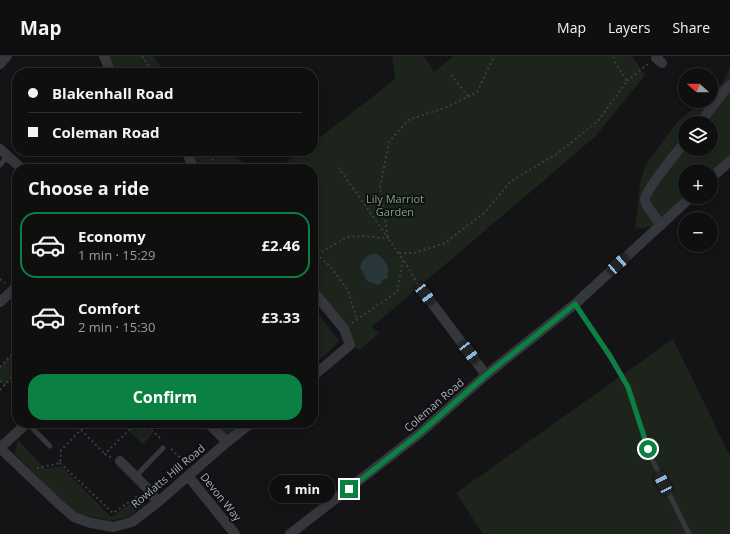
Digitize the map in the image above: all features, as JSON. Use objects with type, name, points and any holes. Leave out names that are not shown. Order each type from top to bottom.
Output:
[{"type":"street","points":[[0,64],[7,56]]},
{"type":"street","points":[[104,56],[109,68]]},
{"type":"street","points":[[705,116],[725,90],[730,86]]},
{"type":"street","points":[[0,149],[17,164]]},
{"type":"street","points":[[661,225],[648,207],[645,199],[649,188],[678,151]]},
{"type":"street","points":[[718,171],[730,160]]},
{"type":"street","name":"Coleman Road","points":[[290,534],[419,434],[486,375],[575,304],[684,204]]},
{"type":"street","points":[[0,302],[12,291]]},
{"type":"street","points":[[425,294],[486,375]]},
{"type":"street","points":[[318,297],[344,329],[350,344],[318,372]]},
{"type":"street","points":[[0,448],[22,428]]},
{"type":"street","points":[[213,428],[227,442]]},
{"type":"street","name":"Rowlatts Hill Road","points":[[0,448],[74,517],[91,523],[113,527],[132,522],[245,428]]},
{"type":"street","points":[[120,461],[148,489],[158,502]]},
{"type":"street","name":"Devon Way","points":[[192,473],[235,534]]},
{"type":"lane","points":[[0,165],[8,156]]},
{"type":"lane","points":[[575,304],[610,356],[628,387],[651,457],[689,534]]},
{"type":"lane","points":[[32,428],[50,446]]},
{"type":"lane","points":[[136,477],[163,448]]},
{"type":"path","points":[[142,56],[150,68]]},
{"type":"path","points":[[388,238],[380,187],[389,142],[408,120],[447,107],[477,92],[494,56]]},
{"type":"path","points":[[613,56],[627,81]]},
{"type":"path","points":[[400,253],[414,253],[445,243],[484,213],[511,181],[557,154],[598,121],[627,81],[659,59]]},
{"type":"path","points":[[451,75],[468,96]]},
{"type":"path","points":[[210,156],[216,164]]},
{"type":"path","points":[[339,168],[400,253],[421,290],[425,294]]},
{"type":"path","points":[[318,253],[348,237],[365,236],[388,238]]},
{"type":"path","points":[[318,256],[331,267],[347,289],[357,319]]},
{"type":"path","points":[[344,329],[397,292],[403,260]]},
{"type":"path","points":[[0,367],[12,354]]},
{"type":"path","points":[[0,390],[12,377]]},
{"type":"path","points":[[0,381],[4,385]]},
{"type":"path","points":[[105,454],[131,428]]},
{"type":"path","points":[[149,428],[192,473]]},
{"type":"path","points":[[60,463],[61,450],[81,430],[105,454],[120,461]]},
{"type":"path","points":[[27,473],[39,467],[60,463]]},
{"type":"path","points":[[60,463],[113,513],[148,489]]},
{"type":"green space","points":[[103,56],[153,56],[161,68],[108,68]]},
{"type":"green space","name":"Lily Marriot Garden","points":[[392,56],[424,56],[434,72],[453,56],[632,56],[645,75],[596,136],[372,327],[379,333],[360,350],[350,345],[318,298],[318,164],[284,164],[295,156],[318,156],[318,139],[395,79]]},
{"type":"green space","points":[[730,68],[730,161],[718,172],[718,164],[678,164],[679,204],[661,225],[635,229],[640,184],[645,166],[677,122],[678,121],[678,156],[718,156],[718,116],[684,116],[694,108],[718,108],[718,87],[722,84]]},
{"type":"green space","points":[[189,156],[233,156],[246,164],[191,164]]},
{"type":"green space","points":[[318,313],[339,341],[318,361]]},
{"type":"green space","points":[[673,339],[730,456],[730,534],[483,534],[456,493]]},
{"type":"green space","points":[[12,354],[12,377],[5,385],[0,381],[0,367]]},
{"type":"green space","points":[[132,428],[148,428],[153,433],[143,444],[129,431]]},
{"type":"green space","points":[[214,428],[245,428],[228,441]]},
{"type":"green space","points":[[18,440],[45,469],[61,466],[111,517],[141,496],[146,499],[144,505],[128,517],[111,521],[75,512],[15,454]]},
{"type":"shaded area","points":[[372,254],[377,254],[380,256],[388,268],[387,279],[383,279],[378,285],[367,281],[360,267],[364,259]]},
{"type":"route","points":[[349,489],[419,434],[486,375],[575,304],[610,356],[628,387],[648,449]]}]
